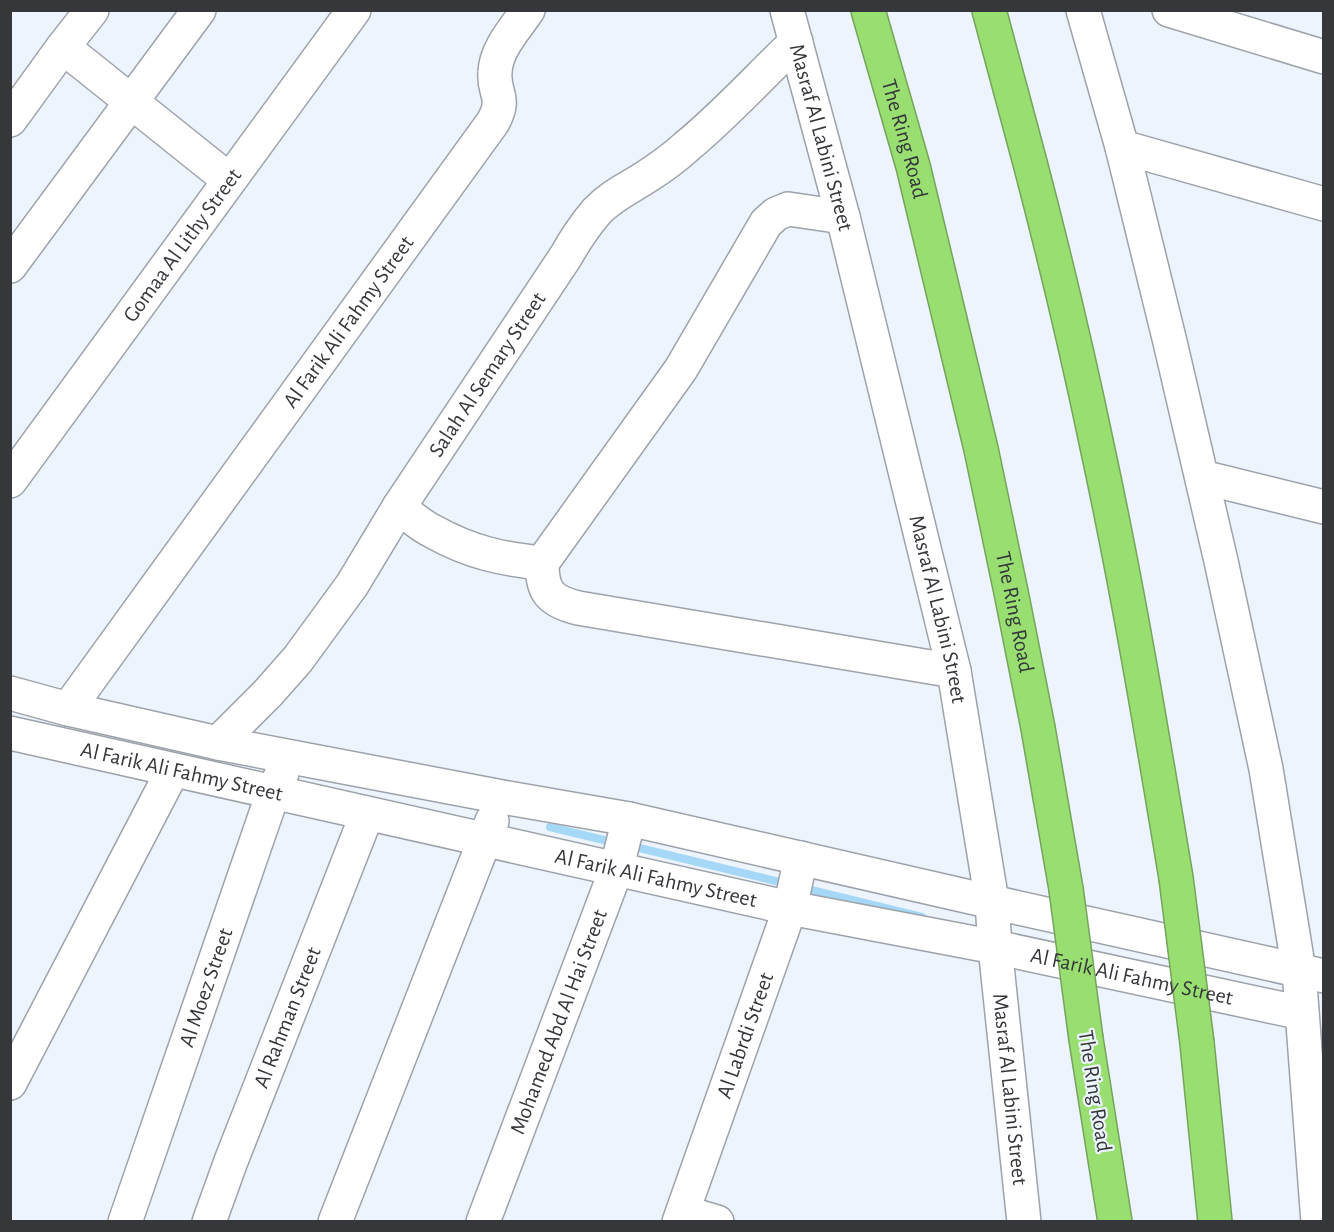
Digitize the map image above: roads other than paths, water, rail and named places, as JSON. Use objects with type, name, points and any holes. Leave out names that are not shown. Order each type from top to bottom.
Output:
[{"type":"highway","name":"The Ring Road","points":[[868,10],[913,166],[981,449],[1014,604],[1066,889],[1086,1039],[1115,1221]]},
{"type":"highway","points":[[989,10],[1065,301],[1126,590],[1176,878],[1197,1043],[1215,1221]]},
{"type":"street","points":[[10,120],[92,10]]},
{"type":"street","points":[[10,266],[199,10]]},
{"type":"street","name":"Gomaa Al Lithy Street","points":[[10,481],[354,10]]},
{"type":"street","name":"Al Farik Ali Fahmy Street","points":[[68,709],[493,122],[499,111],[500,98],[494,75],[496,64],[502,47],[528,10]]},
{"type":"street","name":"Masraf Al Labini Street","points":[[787,10],[843,217],[954,671],[992,902],[1024,1221]]},
{"type":"street","points":[[1083,10],[1122,147],[1202,477],[1311,974],[1302,1013],[1318,1221]]},
{"type":"street","points":[[1169,10],[1323,57]]},
{"type":"street","name":"Salah Al Semary Street","points":[[218,743],[268,693],[326,622],[580,232],[599,210],[621,192],[646,178],[686,147],[796,42]]},
{"type":"street","points":[[63,47],[230,180]]},
{"type":"street","points":[[1122,147],[1323,204]]},
{"type":"street","points":[[843,217],[788,209],[776,214],[766,223],[681,369],[542,563],[542,580],[549,594],[562,604],[578,608],[954,671]]},
{"type":"street","points":[[1202,477],[1323,507]]},
{"type":"street","points":[[399,507],[432,531],[468,549],[507,559],[542,563]]},
{"type":"street","name":"Al Farik Ali Fahmy Street","points":[[10,693],[68,709],[218,743],[502,797],[622,845],[796,883],[995,947],[1302,1013]]},
{"type":"street","name":"Al Farik Ali Fahmy Street","points":[[10,733],[483,840],[622,845],[796,883],[992,902],[1311,974]]},
{"type":"street","name":"Al Moez Street","points":[[124,1221],[273,793],[290,757]]},
{"type":"street","points":[[10,1083],[173,771]]},
{"type":"street","points":[[335,1221],[483,840],[502,797]]},
{"type":"street","name":"Al Rahman Street","points":[[209,1221],[366,814]]},
{"type":"street","name":"Mohamed Abd Al Hai Street","points":[[483,1221],[622,845]]},
{"type":"street","name":"Al Labrdi Street","points":[[681,1217],[796,883]]},
{"type":"street","points":[[681,1217],[717,1221]]},
{"type":"waterway","points":[[550,827],[616,843]]},
{"type":"waterway","points":[[631,846],[788,884]]},
{"type":"waterway","points":[[803,888],[922,917]]}]
